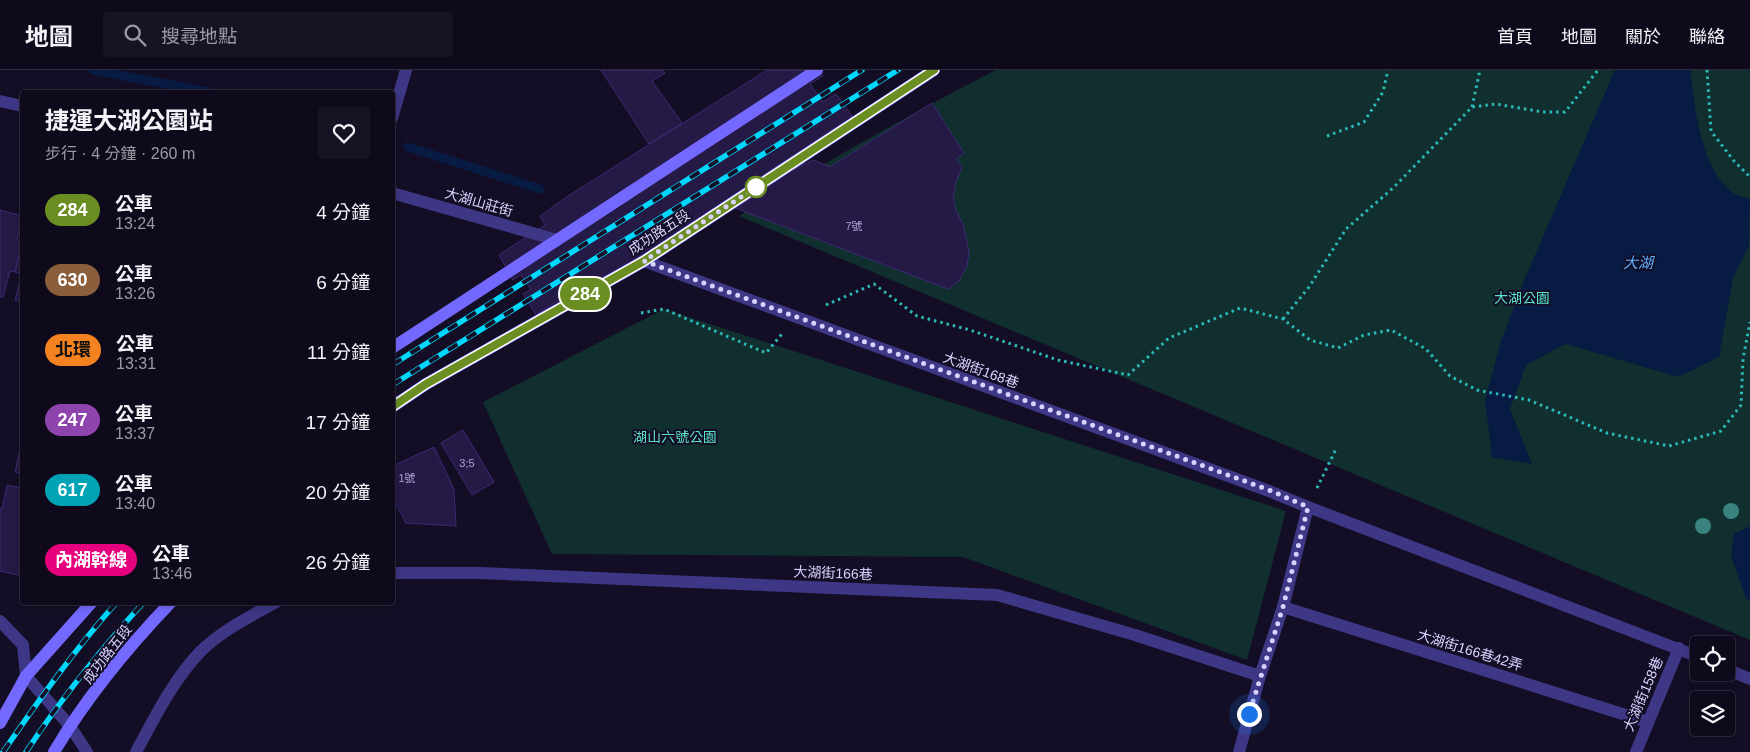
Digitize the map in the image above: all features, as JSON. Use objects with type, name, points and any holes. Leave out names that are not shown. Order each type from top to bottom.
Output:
[{"type":"main road","points":[[395,346],[817,70]]},
{"type":"main road","name":"成功路五段","points":[[395,406],[426,384],[644,261],[934,70]]},
{"type":"main road","points":[[0,723],[26,676],[89,605]]},
{"type":"main road","name":"成功路五段","points":[[54,752],[70,726],[141,633],[167,605]]},
{"type":"street","points":[[395,108],[406,70]]},
{"type":"street","points":[[0,101],[20,106]]},
{"type":"street","name":"大湖山莊街","points":[[395,194],[557,240]]},
{"type":"street","name":"大湖街168巷","points":[[644,261],[1269,490],[1308,507],[1690,653]]},
{"type":"street","points":[[1239,752],[1260,676],[1283,607],[1308,507]]},
{"type":"street","name":"大湖街166巷","points":[[395,573],[480,573],[997,595],[1135,635],[1260,676]]},
{"type":"street","points":[[136,752],[166,696],[202,651],[243,620],[270,605]]},
{"type":"street","name":"大湖街166巷42弄","points":[[1283,607],[1648,722]]},
{"type":"street","points":[[0,620],[23,645],[26,676],[70,726],[86,752]]},
{"type":"street","name":"大湖街158巷","points":[[1636,752],[1679,648]]},
{"type":"street","points":[[1735,672],[1750,679]]},
{"type":"path","points":[[1327,136],[1364,122],[1383,92],[1388,70]]},
{"type":"path","points":[[1283,319],[1309,287],[1346,229],[1393,188],[1472,108],[1480,70]]},
{"type":"path","points":[[1472,108],[1496,104],[1543,112],[1566,112],[1598,70]]},
{"type":"path","points":[[1707,70],[1711,131],[1734,161],[1750,177]]},
{"type":"path","points":[[641,313],[664,309],[766,352],[797,318],[874,284],[917,316],[970,330],[1058,360],[1128,375],[1168,338],[1240,308],[1283,319],[1310,340],[1338,348],[1364,335],[1391,330],[1426,349],[1450,376],[1477,390],[1529,400],[1607,433],[1669,446],[1721,430],[1741,405],[1743,360],[1750,322]]},
{"type":"path","points":[[1308,507],[1336,449]]},
{"type":"green space","name":"大湖公園","points":[[996,70],[1750,70],[1750,640],[739,216],[866,140]]},
{"type":"green space","name":"湖山六號公園","points":[[664,309],[1286,511],[1247,660],[963,557],[552,554],[483,402]]},
{"type":"water","name":"大湖","points":[[1615,70],[1690,70],[1697,119],[1706,152],[1713,168],[1721,181],[1732,192],[1750,199],[1749,246],[1733,278],[1719,357],[1679,377],[1565,344],[1526,365],[1510,409],[1532,464],[1492,457],[1485,400],[1501,341],[1525,278]]},
{"type":"water","points":[[1750,526],[1750,600],[1746,599],[1731,556],[1734,534]]},
{"type":"building","points":[[601,70],[663,70],[665,73],[652,81],[682,123],[649,144]]},
{"type":"building","points":[[767,70],[820,70],[823,76],[810,84],[823,102],[836,94],[857,123],[588,297],[583,284],[536,315],[523,294],[531,289],[521,275],[513,280],[499,255],[545,225],[540,216],[565,198]]},
{"type":"building","points":[[932,103],[964,153],[956,159],[962,167],[956,181],[953,198],[956,211],[963,224],[969,252],[967,266],[959,281],[948,289],[730,206],[767,182],[813,160],[830,167]]},
{"type":"building","points":[[0,210],[20,215],[17,240],[20,241],[20,251],[15,272],[10,271],[3,297],[0,297]]},
{"type":"building","points":[[20,251],[20,273],[15,272]]},
{"type":"building","points":[[20,281],[20,301],[15,300]]},
{"type":"building","points":[[463,430],[494,482],[472,495],[441,443]]},
{"type":"building","points":[[434,447],[454,489],[456,526],[406,523],[395,503],[395,465]]},
{"type":"building","points":[[20,449],[20,473],[15,472]]},
{"type":"building","points":[[7,485],[20,488],[20,576],[0,571],[0,508],[2,509]]},
{"type":"waterway","points":[[93,70],[198,90]]},
{"type":"waterway","points":[[408,147],[540,189]]},
{"type":"railway","points":[[395,363],[862,70]]},
{"type":"railway","points":[[395,383],[898,70]]},
{"type":"railway","points":[[3,752],[72,656],[114,605]]},
{"type":"railway","points":[[26,752],[82,675],[141,605]]},
{"type":"bus line","name":"284","points":[[395,405],[426,384],[644,261],[934,70]]},
{"type":"route","points":[[756,187],[644,261],[1269,490],[1308,507],[1283,607],[1249,714]]}]
